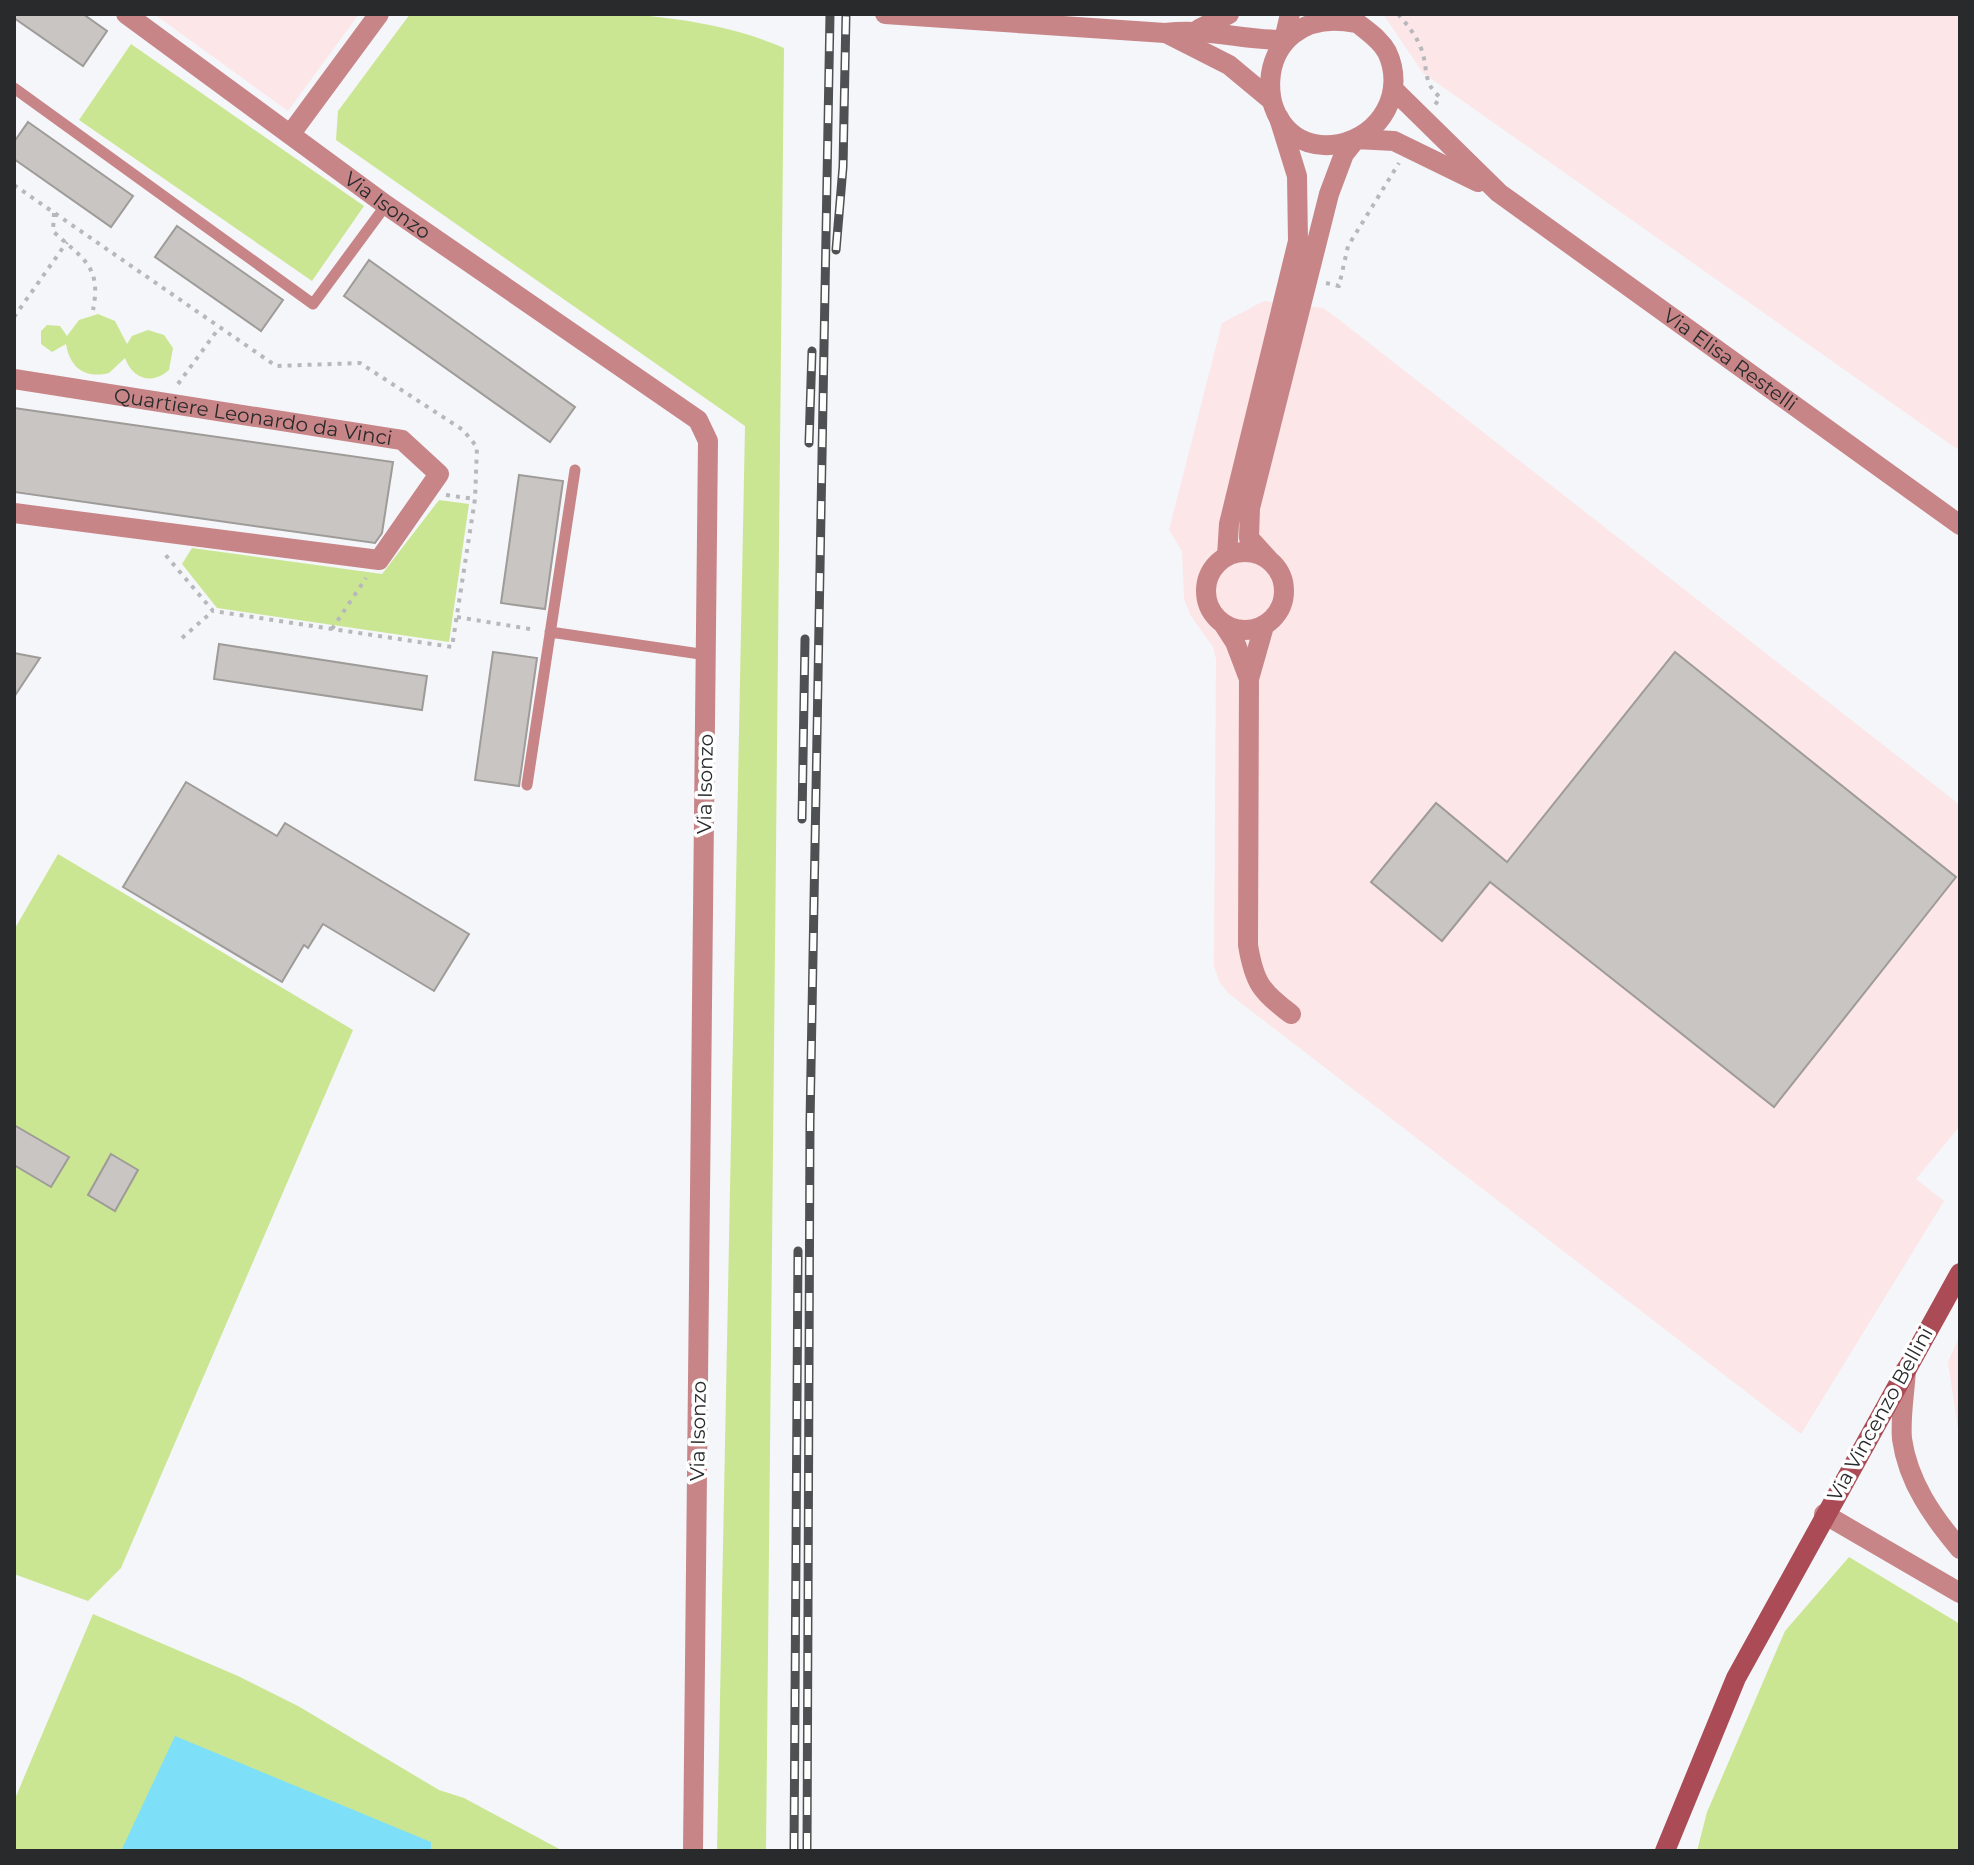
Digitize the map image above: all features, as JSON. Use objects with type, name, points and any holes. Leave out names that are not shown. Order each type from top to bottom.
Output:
[{"type":"street","name":"Via Isonzo","points":[[126,14],[292,132],[386,205],[698,420],[708,441],[693,1851]]},
{"type":"street","points":[[292,132],[379,14]]},
{"type":"street","points":[[885,14],[1165,33],[1199,29],[1284,40]]},
{"type":"street","points":[[1199,29],[1229,14]]},
{"type":"street","points":[[1284,40],[1290,14]]},
{"type":"street","points":[[1227,556],[1229,524],[1298,241],[1297,176],[1270,99],[1268,77],[1273,56],[1284,40],[1299,27],[1318,20],[1337,18],[1352,19],[1373,34],[1386,50],[1393,68],[1394,90],[1387,110],[1374,128],[1356,139],[1335,145],[1314,142],[1295,133],[1279,118]]},
{"type":"street","points":[[1165,33],[1229,65],[1270,99]]},
{"type":"street","name":"Via Elisa Restelli","points":[[1394,90],[1424,123],[1499,193],[1960,525]]},
{"type":"street","name":"Via Elisa Restelli","points":[[1356,139],[1377,138],[1409,147],[1499,193]]},
{"type":"street","points":[[1224,625],[1251,631],[1264,626],[1275,618],[1285,593],[1277,568],[1252,546],[1249,538],[1250,508],[1337,168],[1356,139]]},
{"type":"street","name":"Quartiere Leonardo da Vinci","points":[[14,379],[402,440],[439,474],[379,560]]},
{"type":"street","points":[[14,513],[379,560]]},
{"type":"street","points":[[1249,679],[1235,642],[1209,608],[1206,585],[1216,564],[1227,556],[1248,552],[1268,559]]},
{"type":"street","points":[[1264,626],[1249,679],[1248,945],[1253,976],[1272,999],[1291,1014]]},
{"type":"street","name":"Via Vincenzo Bellini","points":[[1665,1851],[1736,1678],[1960,1273]]},
{"type":"street","points":[[1907,1366],[1902,1438],[1931,1515],[1960,1549]]},
{"type":"street","points":[[1824,1514],[1960,1593]]},
{"type":"lane","points":[[14,88],[313,304],[386,205]]},
{"type":"lane","points":[[527,785],[575,470]]},
{"type":"lane","points":[[550,632],[707,655]]},
{"type":"path","points":[[1398,14],[1415,34],[1423,53],[1427,83],[1440,97],[1424,123]]},
{"type":"path","points":[[1308,278],[1339,286],[1348,246],[1409,147]]},
{"type":"path","points":[[14,185],[276,366],[360,363],[463,430],[477,447],[478,469],[452,647],[213,611],[144,528]]},
{"type":"path","points":[[54,213],[53,231],[92,270],[98,286],[93,310]]},
{"type":"path","points":[[14,317],[67,242]]},
{"type":"path","points":[[165,402],[219,328]]},
{"type":"path","points":[[332,629],[379,560]]},
{"type":"path","points":[[182,638],[213,611]]},
{"type":"path","points":[[457,617],[550,632]]},
{"type":"shaded area","points":[[154,14],[359,14],[288,111]]},
{"type":"shaded area","points":[[1383,14],[1960,14],[1960,451],[1423,73]]},
{"type":"shaded area","points":[[1264,301],[1323,308],[1337,318],[1960,805],[1960,1126],[1916,1179],[1944,1201],[1801,1434],[1228,993],[1219,981],[1214,966],[1216,659],[1213,647],[1191,616],[1184,599],[1182,551],[1169,530],[1222,323]]},
{"type":"shaded area","points":[[1960,1335],[1960,1443],[1948,1362]]},
{"type":"green space","points":[[552,12],[649,16],[696,22],[784,48],[766,1851],[717,1851],[745,426],[336,140],[338,111],[410,14]]},
{"type":"green space","points":[[131,44],[364,206],[312,281],[79,120]]},
{"type":"green space","points":[[98,314],[115,321],[127,344],[132,336],[148,330],[164,335],[173,348],[169,370],[156,378],[143,378],[132,371],[125,358],[109,373],[86,373],[71,360],[66,344],[52,352],[41,344],[41,331],[47,325],[60,326],[67,336],[79,320]]},
{"type":"green space","points":[[439,500],[469,504],[449,642],[217,608],[182,564],[192,548],[382,574]]},
{"type":"green space","points":[[58,854],[353,1030],[121,1568],[88,1601],[14,1574],[14,930]]},
{"type":"green space","points":[[1849,1557],[1960,1624],[1960,1851],[1697,1851],[1707,1812],[1785,1631]]},
{"type":"green space","points":[[93,1614],[238,1676],[298,1706],[439,1790],[464,1798],[563,1851],[14,1851],[14,1801]]},
{"type":"water","points":[[175,1736],[431,1842],[431,1851],[121,1851]]},
{"type":"building","points":[[14,14],[83,14],[107,31],[83,66],[14,18]]},
{"type":"building","points":[[28,122],[133,196],[111,227],[14,159],[14,142]]},
{"type":"building","points":[[177,226],[283,300],[261,331],[155,257]]},
{"type":"building","points":[[369,260],[575,407],[550,442],[344,296]]},
{"type":"building","points":[[14,408],[393,462],[382,533],[375,543],[14,492]]},
{"type":"building","points":[[519,475],[563,481],[545,609],[501,603]]},
{"type":"building","points":[[219,644],[427,676],[422,710],[214,679]]},
{"type":"building","points":[[493,652],[537,658],[519,786],[475,780]]},
{"type":"building","points":[[1675,652],[1956,877],[1774,1107],[1490,882],[1442,941],[1371,882],[1436,803],[1507,862]]},
{"type":"building","points":[[14,653],[40,658],[14,697]]},
{"type":"building","points":[[186,782],[277,836],[285,823],[469,934],[434,991],[323,924],[308,948],[304,945],[282,982],[123,887]]},
{"type":"building","points":[[14,1125],[69,1157],[51,1187],[14,1165]]},
{"type":"building","points":[[111,1154],[138,1170],[115,1211],[88,1195]]},
{"type":"railway","points":[[807,1851],[810,1123],[830,14]]},
{"type":"railway","points":[[836,250],[843,167],[846,14]]},
{"type":"railway","points":[[809,443],[812,351]]},
{"type":"railway","points":[[802,819],[805,639]]},
{"type":"railway","points":[[794,1851],[798,1251]]}]
